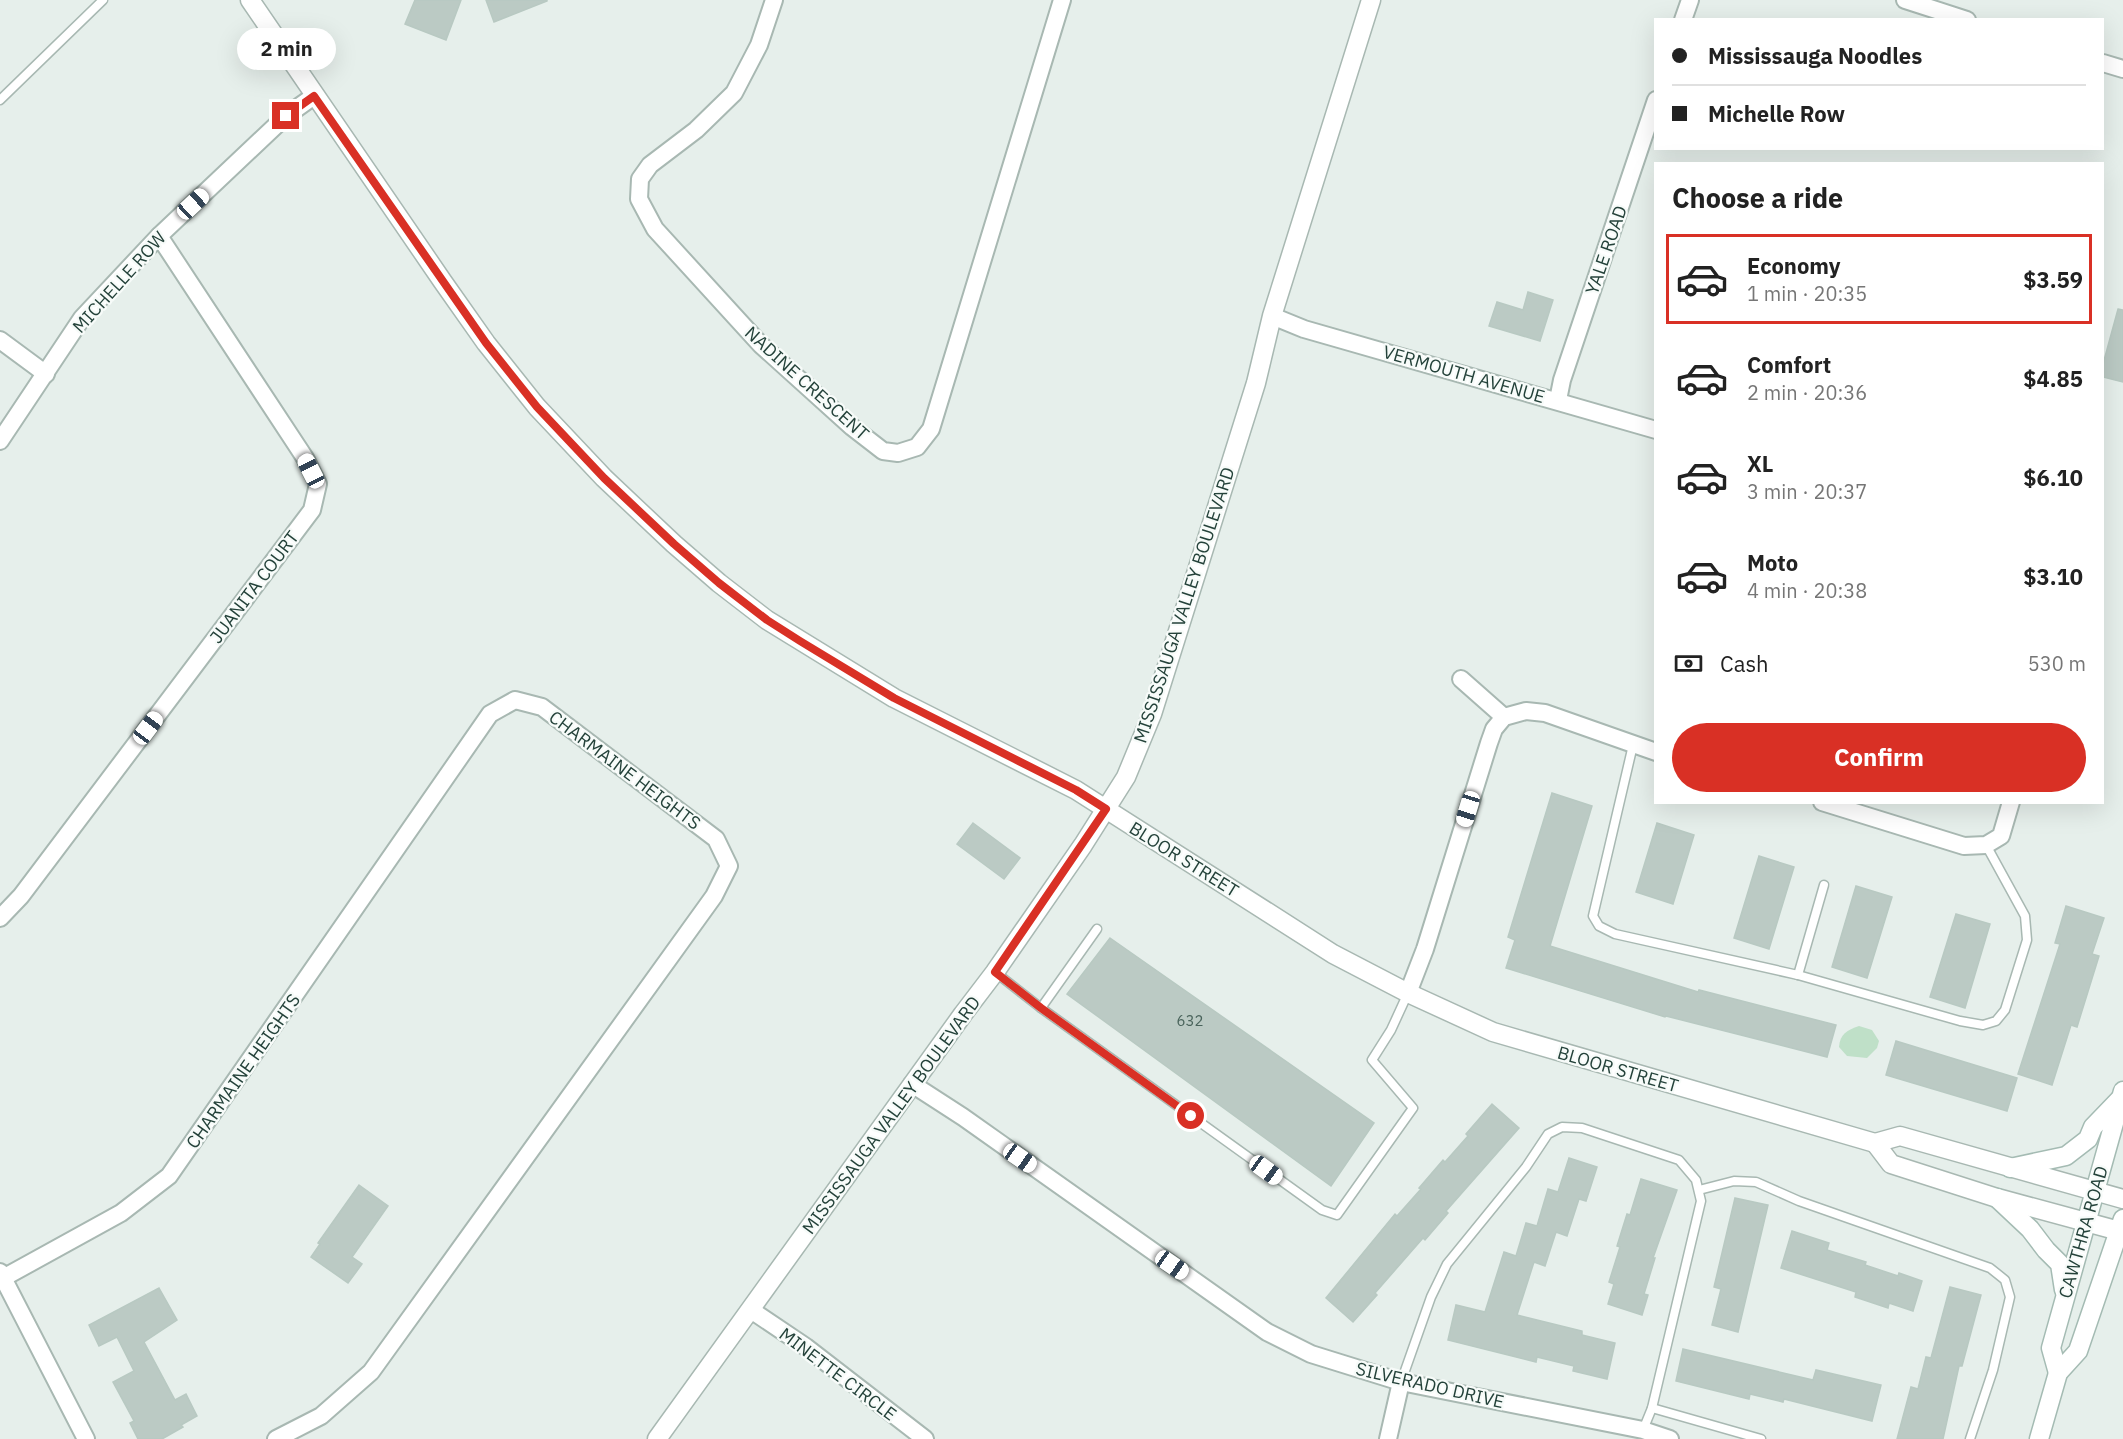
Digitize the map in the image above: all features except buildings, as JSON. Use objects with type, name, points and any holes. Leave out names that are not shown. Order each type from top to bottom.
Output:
[{"type":"street","name":"BLOOR STREET","points":[[250,0],[486,343],[530,398],[604,478],[674,544],[767,620],[894,698],[1076,790],[1333,954],[1408,993],[1494,1032],[1875,1143],[1900,1136],[2123,1199]]},
{"type":"street","name":"NADINE CRESCENT","points":[[774,0],[759,45],[734,93],[696,130],[650,165],[640,179],[639,199],[655,229],[761,345],[852,427],[883,451],[898,453],[917,447],[931,429],[1062,0]]},
{"type":"street","name":"MISSISSAUGA VALLEY BOULEVARD","points":[[657,1439],[995,972],[1126,777],[1152,714],[1256,383],[1272,316],[1371,0]]},
{"type":"street","points":[[1684,18],[1690,0]]},
{"type":"street","points":[[1905,0],[1961,18]]},
{"type":"street","points":[[2104,63],[2123,69]]},
{"type":"street","name":"MICHELLE ROW","points":[[0,441],[82,318],[159,236],[286,116],[314,96]]},
{"type":"street","name":"YALE ROAD","points":[[1557,400],[1654,106]]},
{"type":"street","name":"JUANITA COURT","points":[[0,918],[21,896],[312,510],[318,484],[304,458],[159,236]]},
{"type":"street","name":"VERMOUTH AVENUE","points":[[1272,316],[1304,329],[1654,429]]},
{"type":"street","points":[[0,340],[46,375]]},
{"type":"street","points":[[1461,679],[1504,717]]},
{"type":"street","name":"CHARMAINE HEIGHTS","points":[[2,1275],[121,1213],[169,1176],[490,714],[515,700],[542,707],[717,839],[729,866],[714,896],[371,1372],[321,1416],[276,1439]]},
{"type":"street","points":[[1408,993],[1425,949],[1489,743],[1494,729],[1504,717],[1526,711],[1545,713],[1654,751]]},
{"type":"street","points":[[1828,804],[1964,846],[1986,845],[2001,836],[2011,804]]},
{"type":"street","name":"SILVERADO DRIVE","points":[[912,1084],[1267,1332],[1311,1354],[1401,1382],[1643,1430],[1670,1439]]},
{"type":"street","points":[[2010,1168],[2066,1156],[2088,1139],[2094,1127],[2122,1095]]},
{"type":"street","name":"CAWTHRA ROAD","points":[[2058,1373],[2051,1348],[2122,1095]]},
{"type":"street","points":[[1875,1143],[1891,1164],[1997,1198],[2086,1223],[2122,1227]]},
{"type":"street","points":[[1997,1198],[2030,1229],[2060,1264],[2065,1294]]},
{"type":"street","name":"CAWTHRA ROAD","points":[[2039,1439],[2058,1373],[2078,1351],[2122,1227]]},
{"type":"street","points":[[2,1275],[86,1439]]},
{"type":"street","name":"MINETTE CIRCLE","points":[[751,1310],[806,1347],[925,1439]]},
{"type":"street","points":[[1388,1439],[1401,1382]]},
{"type":"lane","points":[[0,100],[101,1]]},
{"type":"lane","points":[[1633,745],[1593,916],[1599,926],[1616,934],[1798,975],[1960,1021],[1983,1025],[1995,1021],[2005,1011],[2027,940],[2025,916],[1986,845]]},
{"type":"lane","points":[[1798,975],[1824,885]]},
{"type":"lane","points":[[1041,1008],[1097,929]]},
{"type":"lane","points":[[995,972],[1041,1008],[1322,1210],[1337,1215],[1413,1108],[1372,1060],[1391,1030],[1408,993]]},
{"type":"lane","points":[[1401,1382],[1431,1298],[1448,1264],[1526,1167],[1548,1134],[1562,1127],[1582,1128],[1679,1160],[1696,1180],[1699,1190],[1701,1201],[1652,1408],[1643,1430]]},
{"type":"lane","points":[[1699,1190],[1734,1181],[1756,1182],[1799,1201],[1990,1268],[2006,1280],[2010,1297],[1993,1370],[1970,1439]]},
{"type":"lane","points":[[1652,1408],[1761,1439]]},
{"type":"green space","points":[[1859,1026],[1872,1030],[1879,1041],[1877,1048],[1867,1058],[1847,1056],[1839,1047],[1845,1033]]},
{"type":"route","points":[[286,116],[314,96],[486,343],[537,407],[604,478],[719,583],[781,630],[894,698],[1076,790],[1106,809],[995,972],[1191,1116]]}]
